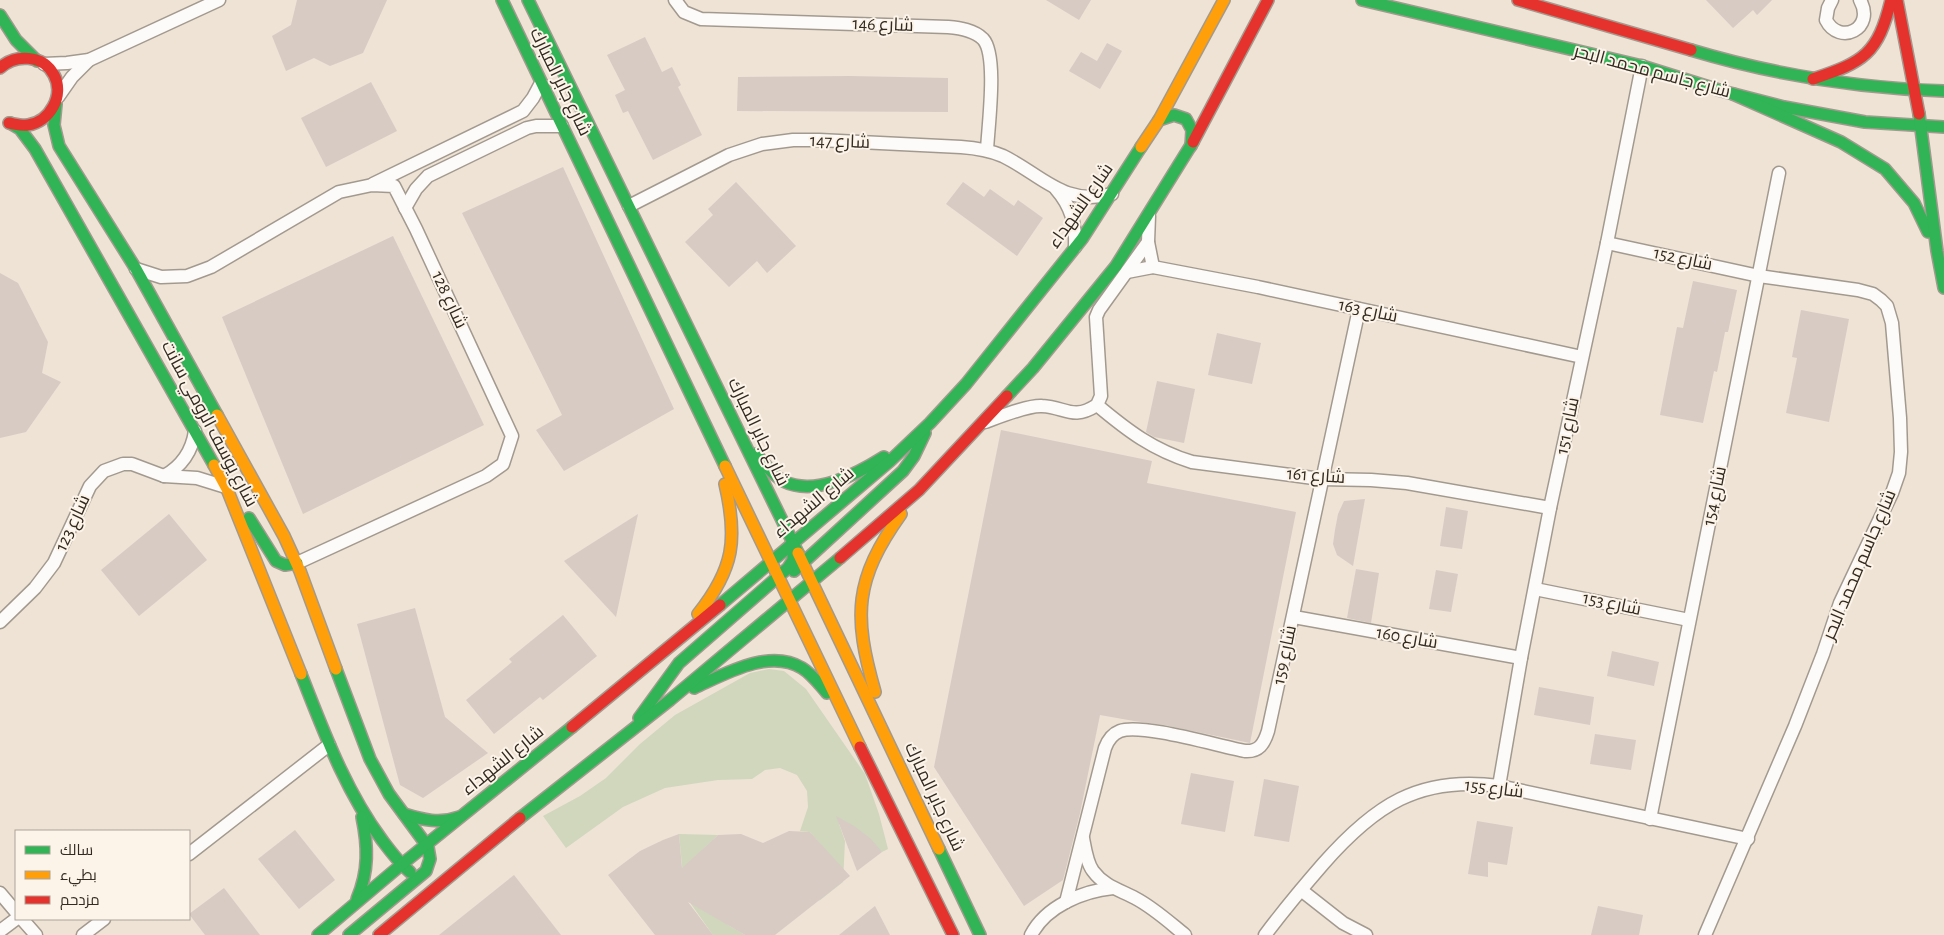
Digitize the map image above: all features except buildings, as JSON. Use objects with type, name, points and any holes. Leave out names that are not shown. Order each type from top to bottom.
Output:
[{"type":"main road","name":"شارع جابر المبارك","points":[[502,0],[843,713],[953,935]]},
{"type":"main road","name":"شارع جابر المبارك","points":[[528,0],[812,582],[980,935]]},
{"type":"main road","name":"شارع الشهداء","points":[[318,935],[401,865],[662,654],[854,494],[930,423],[966,384],[1075,247],[1112,194],[1159,120],[1224,0]]},
{"type":"main road","points":[[380,935],[552,792],[670,700],[812,582],[919,490],[984,422],[1084,308],[1116,266],[1191,146],[1268,0]]},
{"type":"main road","name":"شارع جاسم محمد البحر","points":[[1362,0],[1642,66],[1733,94],[1798,110],[1893,125],[1944,127]]},
{"type":"main road","name":"شارع جاسم محمد البحر","points":[[1518,0],[1539,3],[1737,64],[1813,80],[1894,89],[1942,91]]},
{"type":"main road","points":[[1813,80],[1847,68],[1864,57],[1878,42],[1886,25],[1891,0]]},
{"type":"main road","points":[[1897,0],[1921,127],[1937,251],[1944,288]]},
{"type":"main road","points":[[0,15],[16,40],[55,79],[57,100],[47,117],[37,123],[27,126],[3,120]]},
{"type":"main road","points":[[0,68],[16,59],[30,58],[40,62]]},
{"type":"main road","points":[[1733,94],[1841,142],[1885,169],[1914,203],[1937,251]]},
{"type":"main road","name":"شارع يوسف الرومي سانت","points":[[57,100],[53,122],[59,146],[136,269],[284,536],[297,563],[370,758],[383,785],[426,845]]},
{"type":"main road","points":[[1159,120],[1166,116],[1175,115],[1183,117],[1193,129],[1194,138],[1191,146]]},
{"type":"main road","name":"شارع يوسف الرومي سانت","points":[[3,120],[20,129],[35,149],[227,488],[329,745],[358,804],[401,865]]},
{"type":"main road","points":[[733,421],[756,454],[773,474],[789,484],[804,487],[831,482],[870,466],[917,435]]},
{"type":"main road","points":[[789,601],[787,590],[791,574],[903,471],[914,456],[930,423]]},
{"type":"main road","points":[[662,654],[713,596],[729,564],[732,548],[733,532],[730,506],[705,424]]},
{"type":"main road","points":[[227,488],[252,522],[276,561],[284,565],[297,563]]},
{"type":"main road","points":[[894,752],[866,663],[861,632],[860,606],[865,580],[873,558],[897,519],[919,490]]},
{"type":"main road","points":[[629,732],[679,663],[792,563],[793,544]]},
{"type":"main road","points":[[670,700],[705,683],[746,667],[765,662],[780,661],[797,665],[808,672],[843,713]]},
{"type":"main road","points":[[354,904],[365,882],[368,861],[367,841],[358,804]]},
{"type":"main road","points":[[404,814],[439,822],[465,815]]},
{"type":"main road","points":[[349,935],[427,868],[431,861],[431,854],[426,845]]},
{"type":"main road","points":[[401,865],[410,872],[420,875],[434,876],[458,871]]},
{"type":"street","points":[[40,62],[66,63],[89,60],[220,0]]},
{"type":"street","name":"شارع 146","points":[[675,0],[684,12],[701,19],[948,27],[972,32],[986,43],[991,59],[987,150]]},
{"type":"street","points":[[1832,0],[1828,8],[1826,20],[1832,29],[1847,33],[1860,26],[1864,20],[1864,8],[1860,0]]},
{"type":"street","points":[[57,100],[72,77],[89,60]]},
{"type":"street","name":"شارع 151","points":[[1499,786],[1550,508],[1607,243],[1642,66]]},
{"type":"street","points":[[372,185],[523,111],[534,98],[541,83]]},
{"type":"street","points":[[405,208],[416,189],[428,176],[527,128],[562,126]]},
{"type":"street","name":"شارع 147","points":[[629,206],[729,155],[749,148],[776,142],[819,140],[968,147],[987,150],[1013,162],[1064,193],[1093,198],[1112,194]]},
{"type":"street","name":"شارع 154","points":[[1650,819],[1779,173]]},
{"type":"street","name":"شارع 128","points":[[136,269],[161,277],[187,276],[212,266],[339,192],[372,185],[394,186],[512,436],[509,450],[503,464],[486,476],[297,563]]},
{"type":"street","name":"شارع 147","points":[[1056,189],[1063,197],[1072,216],[1075,231],[1075,247]]},
{"type":"street","points":[[1149,216],[1148,242],[1153,267]]},
{"type":"street","points":[[984,422],[1033,407],[1042,406],[1081,414],[1097,405],[1101,396],[1096,317],[1099,310],[1148,242]]},
{"type":"street","name":"شارع 152","points":[[1607,243],[1759,276]]},
{"type":"street","name":"شارع 163","points":[[1127,272],[1153,267],[1258,286],[1582,357]]},
{"type":"street","name":"شارع جاسم محمد البحر","points":[[1705,935],[1748,839],[1795,726],[1823,654],[1840,603],[1892,493],[1899,473],[1901,452],[1892,323],[1887,306],[1873,294],[1858,290],[1759,276]]},
{"type":"street","name":"شارع 159","points":[[1066,902],[1105,748],[1111,737],[1119,731],[1135,729],[1245,751],[1256,750],[1262,746],[1268,731],[1294,617],[1321,479],[1359,309]]},
{"type":"street","name":"شارع 161","points":[[1097,405],[1133,434],[1173,456],[1192,462],[1321,479],[1399,482],[1550,508]]},
{"type":"street","points":[[164,476],[179,466],[185,459],[192,446],[195,431]]},
{"type":"street","name":"شارع 123","points":[[0,622],[35,588],[54,563],[87,492],[98,476],[111,468],[128,464],[164,476],[197,478],[227,488]]},
{"type":"street","name":"شارع 153","points":[[1536,589],[1689,620]]},
{"type":"street","name":"شارع 160","points":[[1294,617],[1521,658]]},
{"type":"street","points":[[190,853],[329,745]]},
{"type":"street","name":"شارع 155","points":[[1265,935],[1301,890],[1351,834],[1368,819],[1401,798],[1416,792],[1445,785],[1476,784],[1499,786],[1748,839]]},
{"type":"street","points":[[1082,835],[1092,870],[1100,879],[1157,911],[1185,935]]},
{"type":"street","points":[[1031,935],[1042,920],[1066,902],[1086,892],[1113,888]]},
{"type":"street","points":[[1301,890],[1343,922],[1366,935]]},
{"type":"street","points":[[0,893],[15,911]]},
{"type":"street","points":[[0,931],[15,919]]},
{"type":"street","points":[[23,920],[36,935]]},
{"type":"street","points":[[83,935],[103,920]]},
{"type":"green space","points":[[769,669],[784,671],[806,689],[865,774],[879,814],[888,849],[882,852],[839,824],[845,841],[843,882],[819,901],[829,884],[823,847],[810,832],[800,831],[808,807],[807,791],[797,775],[780,768],[765,770],[752,779],[718,780],[665,788],[623,807],[566,848],[543,816],[580,796],[606,778],[640,744],[675,715],[750,673]]},
{"type":"green space","points":[[679,834],[718,835],[702,850],[713,910],[728,925],[745,935],[713,935],[691,904],[684,886]]},
{"type":"traffic: fast","points":[[502,0],[725,466]]},
{"type":"traffic: fast","points":[[528,0],[798,553]]},
{"type":"traffic: fast","points":[[1362,0],[1642,66],[1722,91],[1784,107],[1865,122],[1944,127]]},
{"type":"traffic: fast","points":[[0,15],[16,40],[37,61]]},
{"type":"traffic: fast","points":[[1691,50],[1753,67],[1816,79],[1880,87],[1944,91]]},
{"type":"traffic: fast","points":[[1733,94],[1841,142],[1885,169],[1914,203],[1928,232]]},
{"type":"traffic: fast","points":[[56,104],[54,125],[59,146],[136,269],[217,415]]},
{"type":"traffic: fast","points":[[1919,114],[1937,251],[1944,288]]},
{"type":"traffic: fast","points":[[1159,120],[1174,115],[1186,119],[1192,130],[1191,146]]},
{"type":"traffic: fast","points":[[10,123],[20,129],[35,149],[214,465]]},
{"type":"traffic: fast","points":[[1007,396],[1033,368],[1116,266],[1193,142]]},
{"type":"traffic: fast","points":[[720,605],[890,461],[930,423],[966,384],[1082,239],[1141,147]]},
{"type":"traffic: fast","points":[[794,571],[903,471],[914,456],[925,433]]},
{"type":"traffic: fast","points":[[756,454],[783,481],[795,485],[808,486],[822,485],[849,476],[884,457]]},
{"type":"traffic: fast","points":[[249,518],[276,561],[285,565],[297,563]]},
{"type":"traffic: fast","points":[[639,718],[679,663],[788,568],[793,560],[793,544]]},
{"type":"traffic: fast","points":[[520,818],[670,700],[840,558]]},
{"type":"traffic: fast","points":[[694,688],[747,665],[776,661],[802,668],[827,693]]},
{"type":"traffic: fast","points":[[336,669],[370,759],[389,794],[428,847],[430,859],[426,871],[349,935]]},
{"type":"traffic: fast","points":[[301,674],[336,760],[357,801],[382,840],[410,872]]},
{"type":"traffic: fast","points":[[318,935],[401,865],[572,727]]},
{"type":"traffic: fast","points":[[404,814],[431,820],[459,817]]},
{"type":"traffic: fast","points":[[357,899],[364,878],[366,858],[362,817]]},
{"type":"traffic: fast","points":[[939,849],[980,935]]},
{"type":"traffic: slow","points":[[1141,147],[1159,120],[1224,0]]},
{"type":"traffic: slow","points":[[217,415],[284,536],[300,571],[336,669]]},
{"type":"traffic: slow","points":[[214,465],[227,489],[301,674]]},
{"type":"traffic: slow","points":[[725,466],[860,747]]},
{"type":"traffic: slow","points":[[698,614],[719,582],[726,568],[730,553],[731,521],[725,484]]},
{"type":"traffic: slow","points":[[875,692],[863,641],[862,599],[866,579],[874,559],[885,537],[901,514]]},
{"type":"traffic: slow","points":[[798,553],[939,849]]},
{"type":"traffic: jam","points":[[1193,142],[1268,0]]},
{"type":"traffic: jam","points":[[1518,0],[1691,50]]},
{"type":"traffic: jam","points":[[1813,79],[1845,67],[1857,61],[1866,53],[1880,33],[1891,0]]},
{"type":"traffic: jam","points":[[1897,0],[1919,114]]},
{"type":"traffic: jam","points":[[0,68],[13,60],[28,58],[36,60],[49,68],[57,83],[56,99],[49,113],[43,119],[28,125],[9,123]]},
{"type":"traffic: jam","points":[[840,558],[919,490],[1007,396]]},
{"type":"traffic: jam","points":[[572,727],[720,605]]},
{"type":"traffic: jam","points":[[860,747],[953,935]]},
{"type":"traffic: jam","points":[[379,935],[520,818]]}]
